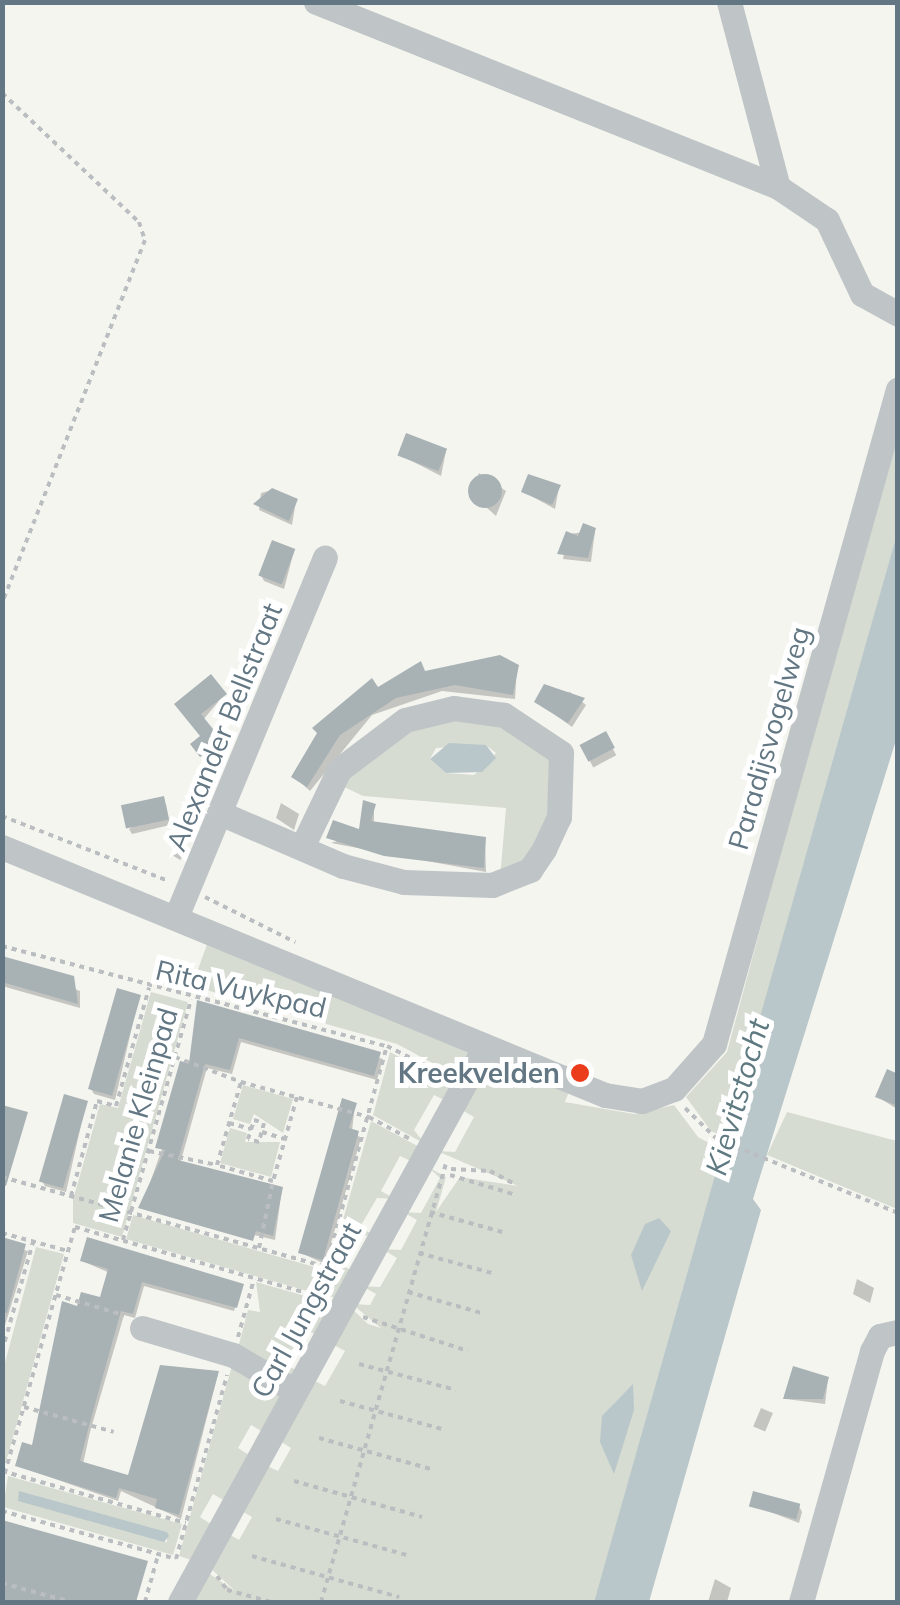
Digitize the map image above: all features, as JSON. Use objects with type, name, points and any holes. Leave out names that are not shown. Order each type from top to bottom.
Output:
[{"type":"street","points":[[316,2],[778,186],[827,220],[862,294],[898,314]]},
{"type":"street","points":[[730,2],[778,186]]},
{"type":"street","name":"Paradijsvogelweg","points":[[674,1088],[714,1044],[898,389]]},
{"type":"street","name":"Alexander Bellstraat","points":[[176,917],[325,558]]},
{"type":"street","points":[[220,812],[302,847],[404,882],[515,881],[559,817],[561,753],[504,715],[454,708],[405,720],[340,770],[302,847]]},
{"type":"street","points":[[2,847],[604,1095],[642,1101],[674,1088]]},
{"type":"street","name":"Carl Jungstraat","points":[[180,1602],[186,1562],[295,1391],[484,1046]]},
{"type":"street","points":[[142,1328],[233,1355],[295,1391]]},
{"type":"street","points":[[801,1602],[872,1351],[880,1336],[898,1332]]},
{"type":"path","points":[[2,93],[139,222],[145,240],[2,603]]},
{"type":"path","points":[[2,816],[189,889],[306,948]]},
{"type":"path","name":"Rita Vuykpad","points":[[2,946],[148,988],[387,1046],[464,1085]]},
{"type":"path","points":[[71,1196],[98,1101],[116,1106],[148,988]]},
{"type":"path","name":"Melanie Kleinpad","points":[[2,1483],[75,1227],[123,1241],[191,999]]},
{"type":"path","name":"Carl Jungstraat","points":[[318,1296],[387,1046]]},
{"type":"path","points":[[174,1057],[242,1082],[369,1116],[429,1150],[450,1172],[513,1194]]},
{"type":"path","points":[[217,1165],[242,1082]]},
{"type":"path","points":[[674,1088],[717,1139],[898,1213]]},
{"type":"path","points":[[259,1248],[296,1097]]},
{"type":"path","points":[[262,1132],[259,1142],[248,1139],[254,1120],[262,1132],[285,1138]]},
{"type":"path","points":[[229,1123],[251,1130]]},
{"type":"path","points":[[148,1151],[273,1181]]},
{"type":"path","points":[[450,1172],[490,1171],[516,1185]]},
{"type":"path","points":[[321,1602],[430,1212],[450,1172]]},
{"type":"path","points":[[2,1176],[326,1267]]},
{"type":"path","points":[[430,1212],[502,1232]]},
{"type":"path","points":[[2,1233],[68,1252]]},
{"type":"path","points":[[123,1241],[344,1304],[397,1331],[468,1351]]},
{"type":"path","points":[[2,1350],[32,1242]]},
{"type":"path","points":[[419,1253],[492,1272]]},
{"type":"path","name":"Carl Jungstraat","points":[[186,1562],[186,1523],[254,1279]]},
{"type":"path","points":[[408,1292],[481,1313]]},
{"type":"path","points":[[56,1296],[142,1328]]},
{"type":"path","points":[[359,1364],[456,1390]]},
{"type":"path","points":[[340,1401],[445,1430]]},
{"type":"path","points":[[24,1406],[114,1432]]},
{"type":"path","points":[[319,1438],[434,1470]]},
{"type":"path","points":[[4,1471],[186,1523]]},
{"type":"path","points":[[294,1481],[422,1517]]},
{"type":"path","points":[[2,1511],[186,1562],[227,1590],[271,1602]]},
{"type":"path","points":[[276,1519],[410,1556]]},
{"type":"path","points":[[145,1602],[158,1555]]},
{"type":"path","points":[[252,1556],[399,1597]]},
{"type":"path","points":[[2,1583],[71,1602]]},
{"type":"path","points":[[43,1602],[45,1595]]},
{"type":"shaded area","points":[[897,420],[897,534],[730,1139],[711,1131],[686,1097],[727,1052]]},
{"type":"shaded area","points":[[897,534],[897,737],[753,1199],[761,1210],[649,1602],[594,1602]]},
{"type":"shaded area","points":[[494,718],[548,743],[557,786],[535,853],[500,878],[506,808],[363,796],[338,784],[426,719]],"holes":[[[486,745],[496,753],[474,775],[446,773],[430,759],[436,748]]]},
{"type":"shaded area","points":[[449,743],[486,745],[496,758],[482,772],[446,773],[430,759]]},
{"type":"shaded area","points":[[210,936],[478,1047],[451,1073],[397,1044],[192,986]]},
{"type":"shaded area","points":[[151,992],[188,1002],[122,1237],[73,1223],[73,1200],[100,1104],[118,1108]]},
{"type":"shaded area","points":[[390,1052],[457,1088],[448,1102],[434,1095],[414,1130],[425,1144],[373,1115]]},
{"type":"shaded area","points":[[491,1052],[571,1086],[565,1102],[634,1114],[674,1105],[698,1137],[726,1152],[594,1602],[188,1602],[204,1570],[235,1591],[207,1565],[225,1532],[239,1540],[252,1517],[238,1509],[263,1464],[278,1471],[291,1448],[277,1439],[311,1379],[325,1386],[345,1351],[330,1343],[350,1307],[368,1324],[381,1328],[352,1304],[370,1305],[376,1294],[362,1286],[380,1287],[397,1258],[382,1249],[401,1250],[417,1220],[403,1212],[421,1213],[440,1178],[428,1167],[446,1177],[436,1212],[460,1177],[518,1186],[437,1151],[455,1152],[474,1117],[460,1109]]},
{"type":"shaded area","points":[[243,1085],[293,1099],[283,1133],[254,1114],[250,1124],[233,1119]]},
{"type":"shaded area","points":[[787,1112],[897,1141],[897,1209],[767,1155]]},
{"type":"shaded area","points":[[371,1121],[423,1149],[415,1163],[400,1156],[381,1191],[395,1199],[377,1198],[360,1227],[375,1236],[356,1235],[340,1264],[354,1272],[340,1299],[322,1294]]},
{"type":"shaded area","points":[[230,1128],[247,1133],[245,1142],[280,1142],[271,1177],[220,1163]]},
{"type":"shaded area","points":[[133,1215],[323,1270],[316,1294],[126,1239]]},
{"type":"shaded area","points":[[659,1218],[671,1231],[642,1291],[631,1255],[645,1224]]},
{"type":"shaded area","points":[[36,1247],[64,1254],[4,1469],[3,1370]]},
{"type":"shaded area","points":[[256,1282],[337,1305],[319,1336],[304,1329],[285,1364],[299,1372],[292,1378],[238,1348],[248,1310],[260,1312]]},
{"type":"shaded area","points":[[233,1362],[282,1389],[265,1433],[251,1425],[238,1448],[252,1457],[227,1502],[213,1494],[200,1517],[214,1526],[194,1561],[179,1556]]},
{"type":"shaded area","points":[[633,1384],[634,1410],[614,1474],[600,1442],[602,1416]]},
{"type":"shaded area","points":[[8,1476],[182,1524],[173,1555],[3,1507]],"holes":[[[19,1492],[167,1532],[167,1542],[19,1501]]]},
{"type":"shaded area","points":[[19,1491],[167,1532],[169,1536],[164,1542],[18,1501]]},
{"type":"building","points":[[406,433],[447,449],[438,471],[397,455]]},
{"type":"building","points":[[485,474],[497,479],[502,491],[497,503],[485,508],[473,503],[468,491],[473,479]]},
{"type":"building","points":[[528,474],[561,485],[552,505],[521,492]]},
{"type":"building","points":[[272,488],[298,499],[289,521],[253,504]]},
{"type":"building","points":[[583,523],[596,528],[588,558],[557,554],[566,531],[578,536]]},
{"type":"building","points":[[272,540],[295,549],[282,584],[258,575]]},
{"type":"building","points":[[500,655],[519,665],[513,695],[455,685],[396,698],[340,735],[307,787],[291,777],[317,733],[312,728],[372,678],[378,687],[421,661],[425,671]]},
{"type":"building","points":[[211,674],[227,694],[201,714],[221,739],[200,757],[190,744],[200,736],[174,704]]},
{"type":"building","points":[[544,684],[585,698],[568,723],[534,702]]},
{"type":"building","points":[[606,731],[615,748],[588,762],[580,745]]},
{"type":"building","points":[[164,796],[169,819],[126,829],[121,805]]},
{"type":"building","points":[[363,800],[376,804],[371,821],[486,837],[484,868],[384,856],[326,838],[333,820],[359,829]]},
{"type":"building","points":[[2,956],[74,976],[78,1004],[2,982]]},
{"type":"building","points":[[117,988],[141,995],[112,1096],[88,1089]]},
{"type":"building","points":[[197,1000],[381,1052],[374,1076],[239,1038],[230,1070],[205,1064],[178,1160],[283,1187],[273,1236],[256,1231],[253,1241],[138,1208],[165,1150],[155,1148],[180,1061],[189,1063]]},
{"type":"building","points":[[887,1069],[898,1074],[898,1106],[875,1097]]},
{"type":"building","points":[[64,1094],[88,1101],[63,1188],[39,1181]]},
{"type":"building","points":[[342,1098],[357,1103],[349,1128],[359,1131],[323,1260],[298,1253]]},
{"type":"building","points":[[2,1105],[28,1112],[6,1186],[2,1185]]},
{"type":"building","points":[[2,1237],[26,1244],[7,1313],[2,1312]]},
{"type":"building","points":[[87,1237],[244,1284],[237,1308],[142,1282],[133,1314],[121,1311],[80,1461],[128,1475],[160,1365],[219,1371],[179,1515],[155,1508],[157,1499],[119,1488],[116,1498],[15,1466],[22,1442],[32,1445],[62,1301],[77,1306],[81,1292],[100,1297],[108,1269],[80,1261]]},
{"type":"building","points":[[793,1366],[829,1377],[823,1399],[783,1399]]},
{"type":"building","points":[[753,1491],[800,1504],[796,1519],[749,1506]]},
{"type":"building","points":[[2,1520],[148,1561],[136,1602],[4,1602]]},
{"type":"place","name":"Kreekvelden","points":[[580,1073]]},
{"type":"water label","name":"Kievitstocht","points":[[737,1097]]}]
